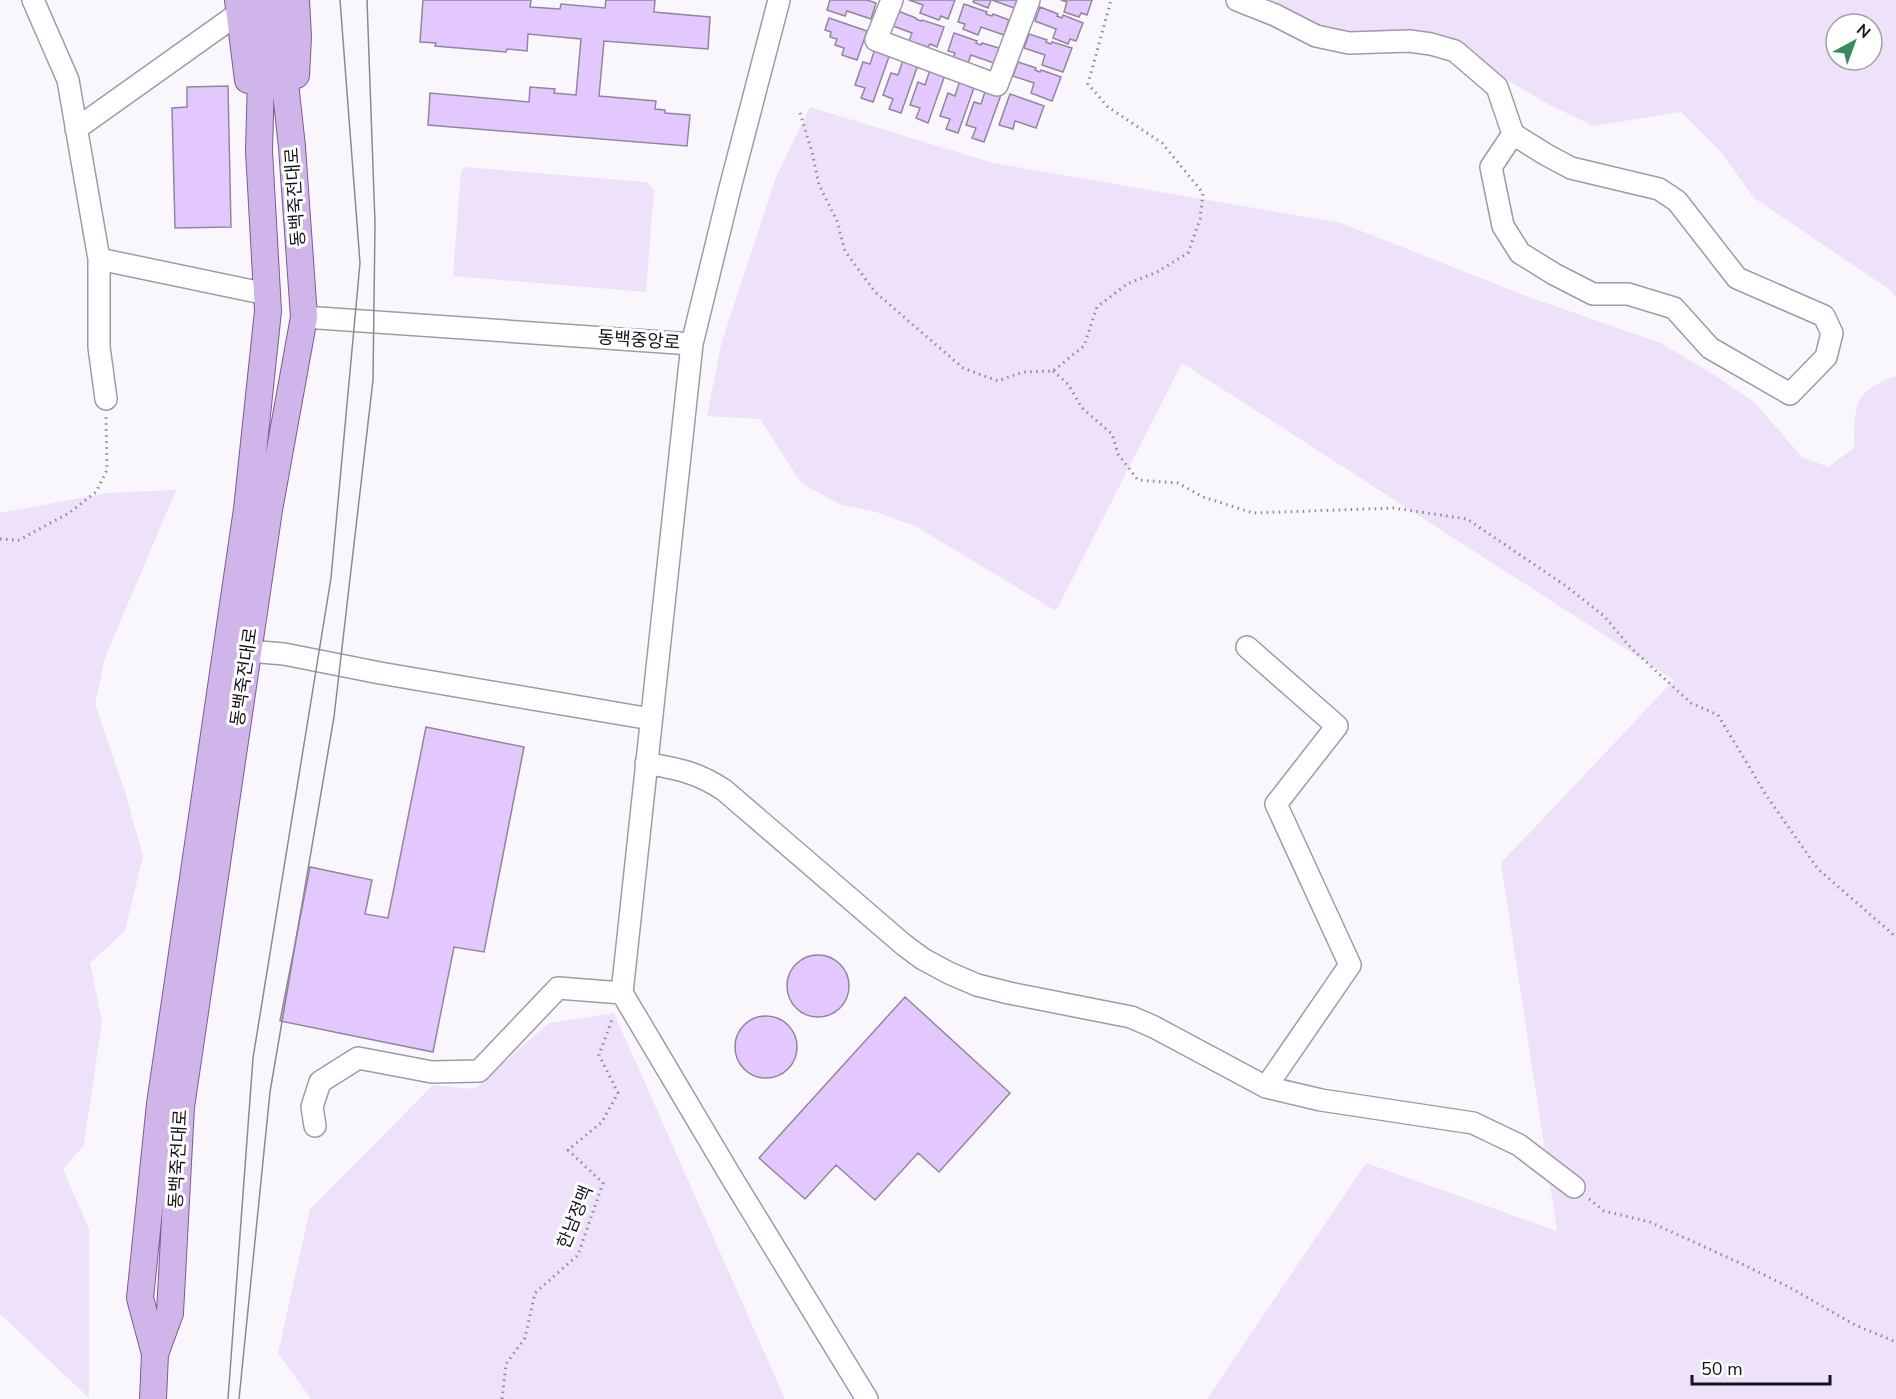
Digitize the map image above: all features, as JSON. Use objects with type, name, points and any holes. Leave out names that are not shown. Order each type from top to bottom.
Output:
[{"type":"main road","name":"동백죽전대로","points":[[155,1354],[170,1313],[181,1107],[269,510],[304,317],[292,147],[276,0]]},
{"type":"main road","points":[[292,147],[298,37],[296,0]]},
{"type":"main road","name":"동백죽전대로","points":[[153,1399],[155,1354],[140,1298],[160,1104],[247,509],[268,311],[259,151],[245,4]]},
{"type":"street","points":[[33,0],[68,80],[99,259],[99,347],[106,399]]},
{"type":"street","name":"동백중앙로","points":[[304,317],[692,344],[779,0]]},
{"type":"street","points":[[892,0],[876,40],[997,85],[1029,0]]},
{"type":"street","points":[[1237,0],[1275,15],[1316,36],[1349,43],[1420,43],[1455,51],[1497,87],[1513,134],[1571,168],[1659,189],[1677,201],[1737,278],[1824,316],[1832,333],[1826,357],[1790,394],[1710,348],[1674,308],[1628,294],[1593,294],[1520,253],[1503,226],[1491,167],[1513,134]]},
{"type":"street","points":[[76,129],[245,4]]},
{"type":"street","points":[[99,259],[267,294]]},
{"type":"street","points":[[692,344],[622,993],[867,1399]]},
{"type":"street","points":[[1247,647],[1337,726],[1276,804],[1350,965],[1266,1087]]},
{"type":"street","points":[[248,651],[284,654],[391,675],[651,719]]},
{"type":"street","points":[[646,763],[686,770],[709,780],[724,790],[904,945],[949,973],[977,985],[1009,993],[1131,1017],[1266,1087],[1321,1100],[1473,1123],[1519,1145],[1574,1187]]},
{"type":"street","points":[[315,1126],[312,1107],[320,1082],[358,1058],[432,1072],[479,1071],[558,988],[622,993]]},
{"type":"path","points":[[800,113],[819,185],[837,221],[845,251],[875,291],[963,368],[998,381],[1023,372],[1053,371],[1084,346],[1097,307],[1127,284],[1157,272],[1188,253],[1200,219],[1203,193],[1162,142],[1108,107],[1088,84],[1111,0]]},
{"type":"path","points":[[1053,371],[1068,384],[1082,408],[1112,434],[1118,454],[1138,480],[1178,483],[1203,496],[1253,513],[1394,508],[1467,519],[1517,552],[1604,616],[1631,648],[1691,703],[1718,716],[1766,795],[1818,869],[1896,937]]},
{"type":"path","points":[[0,539],[19,540],[69,513],[96,492],[107,470],[106,399]]},
{"type":"path","name":"한남정맥","points":[[502,1399],[506,1364],[525,1338],[535,1293],[578,1255],[603,1183],[568,1150],[602,1122],[618,1093],[599,1055],[622,993]]},
{"type":"path","points":[[1574,1187],[1604,1211],[1650,1222],[1789,1287],[1855,1325],[1896,1342]]},
{"type":"shaded area","points":[[1265,0],[1896,0],[1896,298],[1890,290],[1754,198],[1721,152],[1681,112],[1593,126],[1548,104],[1507,80],[1458,44],[1311,26]]},
{"type":"shaded area","points":[[810,107],[993,163],[1341,223],[1526,296],[1661,343],[1754,402],[1802,457],[1828,467],[1854,448],[1856,411],[1864,394],[1896,376],[1896,1399],[1207,1399],[1366,1163],[1557,1231],[1501,863],[1674,680],[1182,363],[1056,611],[915,526],[873,511],[841,505],[801,483],[760,419],[707,416],[721,345],[776,177]]},
{"type":"shaded area","points":[[465,167],[647,182],[654,190],[646,292],[453,276],[461,171]]},
{"type":"shaded area","points":[[176,490],[105,658],[95,704],[126,795],[143,856],[125,931],[90,963],[102,1021],[84,1145],[63,1169],[89,1229],[89,1398],[0,1314],[0,513],[107,493]]},
{"type":"shaded area","points":[[614,1013],[785,1399],[311,1399],[278,1353],[310,1209],[433,1085],[474,1089],[549,1023]]},
{"type":"building","points":[[423,0],[531,0],[530,7],[560,9],[561,4],[605,8],[606,0],[655,0],[654,12],[710,17],[708,49],[604,41],[599,96],[656,101],[655,109],[665,110],[665,113],[690,115],[687,146],[428,125],[430,93],[529,102],[530,87],[555,89],[554,93],[576,95],[581,39],[528,34],[527,51],[507,49],[506,52],[435,46],[436,43],[420,42]]},
{"type":"building","points":[[830,0],[867,0],[876,3],[871,19],[847,11],[845,16],[827,10]]},
{"type":"building","points":[[909,0],[955,0],[948,19],[941,16],[939,20],[920,13],[923,5]]},
{"type":"building","points":[[974,0],[991,0],[988,8],[973,2]]},
{"type":"building","points":[[992,0],[1017,0],[1014,8]]},
{"type":"building","points":[[1061,0],[1092,0],[1087,15],[1081,13],[1079,17],[1064,12],[1067,2]]},
{"type":"building","points":[[964,4],[987,12],[986,14],[1009,20],[1004,35],[981,27],[978,35],[963,29],[965,24],[958,22]]},
{"type":"building","points":[[1040,7],[1062,18],[1063,15],[1083,23],[1076,41],[1070,39],[1068,44],[1053,38],[1056,29],[1035,21]]},
{"type":"building","points":[[898,11],[921,21],[944,27],[937,47],[930,44],[928,47],[909,41],[912,33],[893,26]]},
{"type":"building","points":[[829,18],[867,31],[857,60],[842,55],[844,48],[835,45],[837,39],[830,37],[831,32],[825,30]]},
{"type":"building","points":[[954,33],[977,41],[976,43],[981,45],[982,43],[999,48],[994,63],[971,55],[968,63],[953,58],[955,53],[948,51]]},
{"type":"building","points":[[1029,34],[1047,40],[1046,42],[1051,44],[1052,42],[1072,48],[1063,72],[1042,65],[1045,55],[1024,48]]},
{"type":"building","points":[[876,46],[891,51],[873,102],[861,98],[865,88],[855,85],[863,62],[870,64]]},
{"type":"building","points":[[904,57],[919,62],[901,113],[889,109],[893,99],[883,95],[891,73],[898,75]]},
{"type":"building","points":[[1018,62],[1036,68],[1035,70],[1040,72],[1041,70],[1061,77],[1052,101],[1031,93],[1034,83],[1013,76]]},
{"type":"building","points":[[931,67],[946,72],[928,123],[916,118],[920,108],[910,105],[918,82],[925,85]]},
{"type":"building","points":[[961,77],[976,82],[958,133],[946,129],[950,119],[940,116],[948,93],[955,96]]},
{"type":"building","points":[[228,86],[231,227],[175,228],[172,108],[187,107],[187,87]]},
{"type":"building","points":[[987,86],[1002,92],[984,142],[972,138],[976,128],[966,125],[974,102],[981,104]]},
{"type":"building","points":[[1010,94],[1044,106],[1036,128],[1015,121],[1013,129],[999,125]]},
{"type":"building","points":[[426,727],[524,747],[484,952],[454,947],[433,1052],[280,1021],[310,867],[372,880],[365,914],[388,918]]},
{"type":"building","points":[[812,955],[824,955],[840,964],[847,974],[849,986],[847,998],[840,1008],[824,1017],[812,1017],[801,1012],[792,1003],[787,992],[787,980],[792,969],[801,960]]},
{"type":"building","points":[[905,997],[1010,1093],[939,1172],[918,1153],[875,1200],[836,1165],[805,1199],[759,1158]]},
{"type":"building","points":[[760,1016],[772,1016],[788,1025],[795,1035],[797,1047],[795,1059],[788,1069],[772,1078],[760,1078],[749,1073],[740,1064],[735,1053],[735,1041],[740,1030],[749,1021]]},
{"type":"tram line","points":[[228,1399],[253,1058],[331,578],[360,263],[340,0]]},
{"type":"tram line","points":[[239,1399],[270,1092],[334,717],[373,380],[375,223],[367,0]]}]
